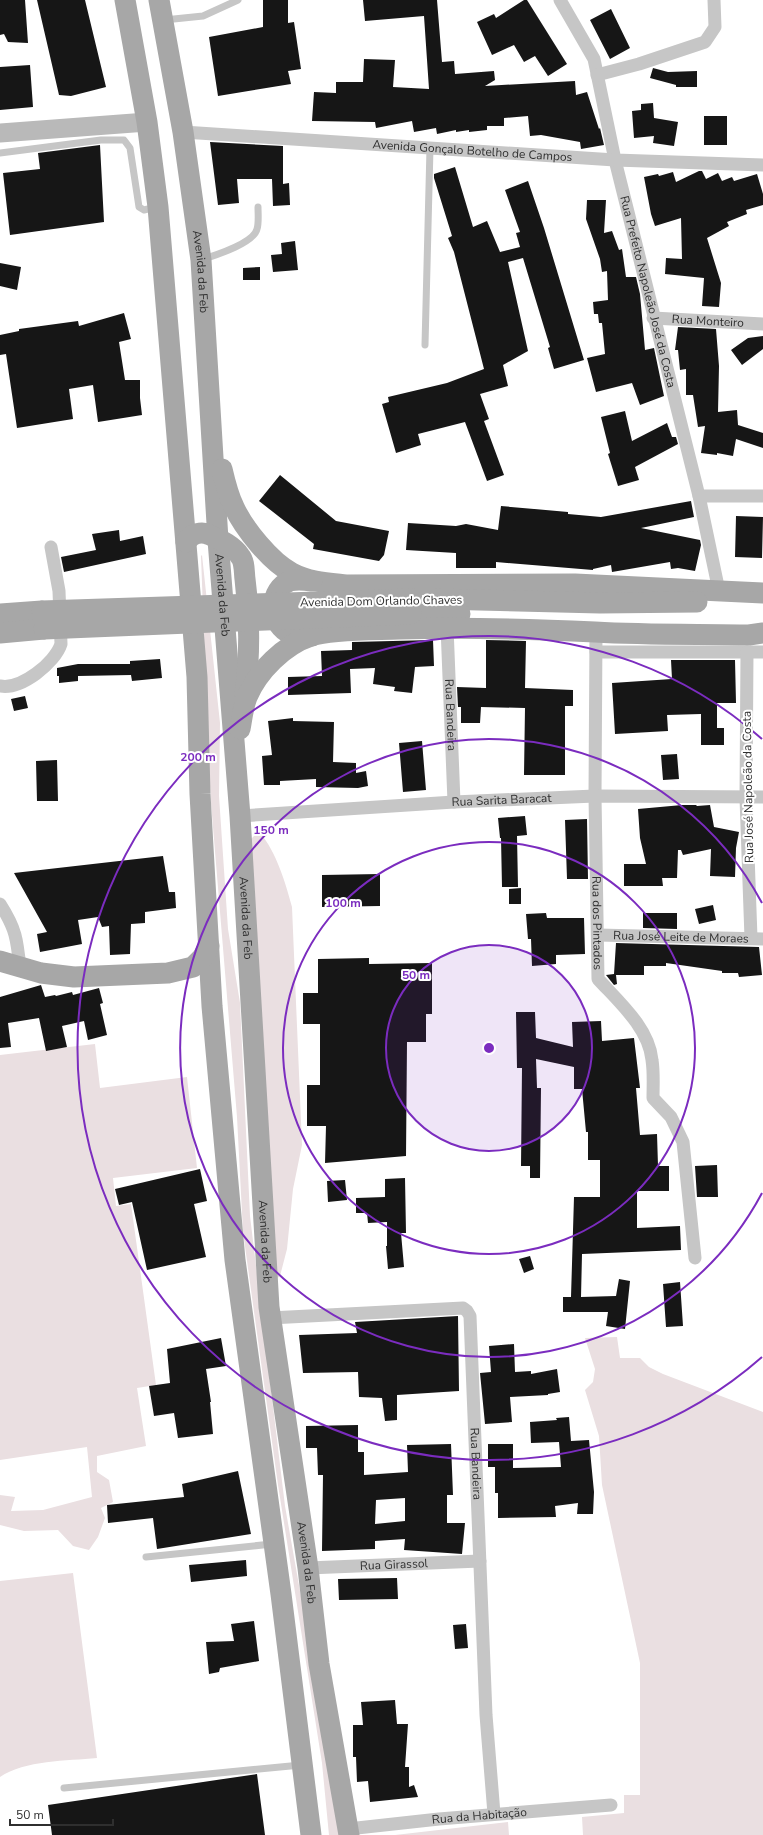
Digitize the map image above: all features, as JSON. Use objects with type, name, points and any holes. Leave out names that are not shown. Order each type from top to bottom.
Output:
[{"type":"main road","points":[[125,0],[147,122],[158,207],[197,676],[200,794],[212,1006],[234,1260],[274,1544],[311,1835]]},
{"type":"main road","name":"Avenida da Feb","points":[[159,0],[183,132],[201,260],[218,540],[236,754],[270,1318],[308,1568],[319,1664],[349,1832]]},
{"type":"main road","points":[[210,420],[227,491],[242,522],[270,556],[278,563],[292,573],[320,582]]},
{"type":"main road","points":[[186,542],[191,536],[202,533],[236,550],[242,559],[250,639],[248,671],[236,754]]},
{"type":"main road","points":[[312,636],[297,635],[287,632],[278,623],[274,612],[274,602],[280,588],[289,581],[300,580],[346,585],[575,584],[763,594]]},
{"type":"main road","name":"Avenida Dom Orlando Chaves","points":[[411,606],[763,602]]},
{"type":"main road","points":[[0,614],[43,620],[411,606]]},
{"type":"main road","name":"Avenida Dom Orlando Chaves","points":[[411,606],[444,613],[621,621],[763,624]]},
{"type":"main road","points":[[0,633],[43,620]]},
{"type":"main road","points":[[242,716],[247,698],[259,678],[278,656],[290,647],[312,636],[331,632],[447,627],[555,630],[596,642],[749,635],[763,633]]},
{"type":"main road","points":[[0,961],[41,973],[74,977],[168,974],[193,967],[202,958],[209,946]]},
{"type":"main road","points":[[168,974],[189,980],[199,986],[206,994],[212,1006]]},
{"type":"street","name":"Rua Prefeito Napoleão José da Costa","points":[[560,0],[594,59],[614,160],[699,496],[720,591]]},
{"type":"street","points":[[597,74],[646,62],[705,42],[715,27],[714,0]]},
{"type":"street","points":[[0,133],[147,122]]},
{"type":"street","name":"Avenida Gonçalo Botelho de Campos","points":[[183,132],[614,160],[763,165]]},
{"type":"street","name":"Rua Monteiro","points":[[653,318],[763,324]]},
{"type":"street","points":[[699,496],[763,496]]},
{"type":"street","points":[[0,686],[13,686],[21,683],[46,665],[59,650],[61,644],[59,591],[51,547]]},
{"type":"street","name":"Rua Bandeira","points":[[447,627],[454,802]]},
{"type":"street","points":[[596,642],[763,652]]},
{"type":"street","name":"Rua dos Pintados","points":[[596,642],[595,796],[598,979],[644,1034],[652,1059],[654,1098],[671,1117],[683,1142],[695,1258]]},
{"type":"street","name":"Rua José Napoleão da Costa","points":[[747,652],[746,798],[757,938]]},
{"type":"street","name":"Rua Sarita Baracat","points":[[240,816],[454,802],[595,796],[763,797]]},
{"type":"street","points":[[0,904],[10,921],[16,936],[20,968]]},
{"type":"street","name":"Rua José Leite de Moraes","points":[[598,936],[757,938]]},
{"type":"street","name":"Rua Bandeira","points":[[270,1318],[463,1308],[470,1316],[486,1715],[494,1814]]},
{"type":"street","name":"Rua Girassol","points":[[308,1568],[480,1561]]},
{"type":"street","name":"Rua da Habitação","points":[[349,1832],[494,1814],[611,1804]]},
{"type":"lane","points":[[163,20],[203,16],[238,0]]},
{"type":"lane","points":[[0,153],[101,140],[124,140],[130,148],[139,207],[144,210],[158,207]]},
{"type":"lane","points":[[425,345],[430,148]]},
{"type":"lane","points":[[201,260],[229,250],[252,238],[257,230],[258,207]]},
{"type":"lane","points":[[146,1557],[274,1544]]},
{"type":"lane","points":[[64,1788],[302,1765]]},
{"type":"shaded area","points":[[202,555],[220,723],[219,796],[228,929],[240,1003],[250,1216],[285,1506],[343,1835],[329,1835],[322,1763],[278,1485],[243,1232],[237,1117],[211,803],[203,669],[204,637]]},
{"type":"shaded area","points":[[260,833],[266,840],[276,858],[292,907],[302,1145],[293,1189],[287,1249],[280,1276],[275,1280],[250,840],[256,834]]},
{"type":"shaded area","points":[[95,1044],[100,1088],[187,1077],[197,1168],[113,1178],[116,1206],[131,1204],[156,1385],[137,1388],[146,1446],[97,1456],[97,1472],[109,1480],[113,1502],[101,1508],[105,1518],[98,1537],[89,1550],[73,1546],[58,1530],[24,1531],[0,1525],[0,1495],[15,1497],[11,1511],[43,1510],[92,1497],[87,1447],[0,1460],[0,1055]]},
{"type":"shaded area","points":[[617,1337],[620,1358],[640,1358],[649,1367],[663,1374],[763,1412],[763,1835],[583,1835],[582,1817],[624,1813],[624,1795],[640,1795],[640,1663],[602,1485],[599,1436],[585,1390],[593,1382],[595,1369],[585,1338]]},
{"type":"shaded area","points":[[73,1573],[97,1758],[34,1764],[10,1771],[0,1777],[0,1581]]},
{"type":"shaded area","points":[[508,1822],[509,1835],[395,1835]]},
{"type":"building","points":[[0,0],[25,0],[28,43],[8,42],[4,34],[0,35]]},
{"type":"building","points":[[37,0],[85,0],[106,87],[71,96],[59,95]]},
{"type":"building","points":[[263,0],[288,0],[288,23],[294,22],[301,69],[288,71],[291,84],[218,96],[209,37],[263,27]]},
{"type":"building","points":[[363,0],[437,0],[442,62],[454,61],[455,74],[494,71],[495,80],[485,86],[575,81],[576,95],[587,92],[599,129],[600,128],[604,145],[581,149],[580,142],[541,135],[530,136],[528,116],[504,118],[504,126],[487,126],[487,130],[456,132],[456,130],[437,134],[436,128],[414,132],[412,121],[376,128],[375,122],[312,121],[314,92],[336,93],[336,82],[363,82],[364,59],[395,60],[393,87],[429,89],[424,16],[365,21]]},
{"type":"building","points":[[524,0],[527,0],[567,64],[548,76],[535,56],[524,62],[514,45],[492,55],[477,22],[494,14],[496,18]]},
{"type":"building","points":[[611,9],[630,48],[610,59],[590,20]]},
{"type":"building","points":[[30,65],[33,107],[0,110],[0,67]]},
{"type":"building","points":[[653,68],[668,72],[697,71],[697,87],[676,87],[676,85],[650,78]]},
{"type":"building","points":[[653,103],[654,118],[678,122],[674,146],[653,143],[654,136],[634,138],[632,111],[641,110],[641,104]]},
{"type":"building","points":[[704,116],[727,116],[727,145],[704,145]]},
{"type":"building","points":[[210,142],[283,146],[283,184],[289,183],[290,205],[273,206],[272,179],[237,179],[239,203],[218,205]]},
{"type":"building","points":[[100,145],[104,222],[10,235],[3,173],[40,169],[38,153]]},
{"type":"building","points":[[455,167],[473,227],[487,221],[500,252],[520,247],[516,233],[520,232],[505,190],[528,181],[544,228],[584,360],[554,369],[548,348],[550,347],[523,258],[508,262],[528,351],[503,365],[508,386],[480,394],[489,419],[484,421],[504,475],[487,481],[465,422],[418,434],[421,445],[396,453],[382,404],[389,402],[388,397],[447,383],[484,369],[454,252],[448,238],[452,236],[434,178],[434,174]]},
{"type":"building","points":[[702,171],[706,179],[718,173],[722,181],[732,177],[734,181],[757,174],[763,194],[763,205],[746,210],[747,214],[727,222],[729,226],[707,238],[721,283],[719,307],[702,306],[704,278],[665,274],[666,258],[682,259],[681,218],[655,226],[651,214],[644,177],[658,174],[659,176],[673,172],[676,182]]},
{"type":"building","points":[[587,200],[606,200],[604,233],[612,231],[619,250],[622,249],[626,277],[636,277],[640,294],[645,350],[654,348],[664,396],[640,405],[632,383],[596,392],[587,358],[605,354],[602,323],[599,323],[598,314],[594,314],[593,302],[608,300],[607,271],[602,272],[600,259],[586,219]]},
{"type":"building","points":[[295,241],[298,270],[273,272],[271,255],[282,254],[281,243]]},
{"type":"building","points":[[0,263],[21,267],[17,290],[0,286]]},
{"type":"building","points":[[260,267],[260,280],[243,280],[243,268]]},
{"type":"building","points":[[124,313],[131,339],[119,342],[125,380],[140,380],[142,415],[98,422],[93,385],[69,389],[73,419],[17,428],[6,354],[0,355],[0,335],[19,331],[19,329],[78,321],[79,326]]},
{"type":"building","points":[[678,327],[716,329],[719,366],[718,412],[737,410],[738,425],[763,433],[763,448],[736,439],[733,456],[717,453],[717,455],[701,453],[705,426],[698,427],[693,395],[686,395],[686,369],[680,370],[678,350],[675,350]]},
{"type":"building","points":[[763,336],[763,349],[742,365],[731,350],[748,338]]},
{"type":"building","points":[[625,411],[632,441],[667,423],[672,437],[676,437],[678,444],[635,467],[639,480],[618,486],[608,454],[610,453],[601,417]]},
{"type":"building","points":[[280,475],[336,521],[389,531],[384,555],[379,561],[313,549],[314,544],[259,501]]},
{"type":"building","points":[[691,501],[694,517],[641,528],[700,540],[701,545],[695,571],[678,568],[671,569],[670,562],[612,572],[611,565],[593,570],[496,562],[496,568],[456,568],[456,553],[406,550],[408,523],[456,526],[466,524],[498,530],[501,506],[568,512],[568,514],[601,517]]},
{"type":"building","points":[[736,516],[763,517],[762,558],[735,557]]},
{"type":"building","points":[[119,530],[120,541],[143,536],[146,554],[64,572],[61,557],[96,550],[92,534]]},
{"type":"building","points":[[433,640],[434,666],[415,667],[412,693],[394,691],[395,687],[373,684],[375,668],[350,669],[351,693],[288,695],[288,677],[322,676],[321,651],[352,650],[352,642]]},
{"type":"building","points":[[486,640],[526,641],[525,688],[573,690],[573,706],[565,706],[565,775],[524,775],[525,708],[481,707],[480,723],[461,723],[461,707],[458,707],[457,687],[486,688]]},
{"type":"building","points":[[160,659],[162,678],[132,681],[131,675],[78,676],[78,681],[59,683],[59,676],[57,676],[57,668],[78,664],[130,664],[130,661]]},
{"type":"building","points":[[671,660],[735,660],[736,703],[717,703],[717,728],[724,728],[724,745],[701,745],[701,714],[667,715],[668,731],[615,734],[612,683],[672,679]]},
{"type":"building","points":[[25,696],[28,708],[14,711],[11,699]]},
{"type":"building","points":[[293,718],[293,721],[334,722],[333,762],[356,763],[356,773],[366,771],[368,786],[358,788],[316,787],[316,779],[280,781],[280,785],[264,785],[262,756],[272,755],[268,721]]},
{"type":"building","points":[[422,741],[426,790],[403,792],[399,743]]},
{"type":"building","points":[[677,754],[679,779],[663,780],[661,755]]},
{"type":"building","points":[[57,760],[58,801],[37,801],[36,761]]},
{"type":"building","points":[[682,805],[710,805],[714,827],[739,832],[736,848],[735,877],[710,876],[711,849],[683,855],[681,850],[678,850],[677,878],[662,878],[663,886],[624,886],[624,864],[646,864],[640,838],[638,809]]},
{"type":"building","points":[[525,816],[527,835],[517,836],[518,887],[502,887],[501,838],[498,818]]},
{"type":"building","points":[[587,819],[588,879],[567,879],[565,820]]},
{"type":"building","points":[[163,856],[169,892],[175,892],[176,908],[145,912],[145,923],[131,924],[130,954],[110,955],[109,926],[102,927],[98,917],[78,920],[82,944],[40,952],[37,934],[47,932],[14,873]]},
{"type":"building","points":[[380,874],[380,906],[322,907],[322,875]]},
{"type":"building","points":[[521,888],[521,904],[509,904],[509,889]]},
{"type":"building","points":[[713,905],[716,920],[699,924],[695,909]]},
{"type":"building","points":[[546,913],[547,918],[584,918],[585,954],[556,955],[556,964],[532,966],[531,939],[528,939],[526,914]]},
{"type":"building","points":[[643,913],[677,913],[677,929],[643,928]]},
{"type":"building","points":[[616,943],[759,947],[762,975],[739,977],[738,973],[722,973],[722,971],[666,963],[666,966],[644,966],[644,975],[616,975],[617,984],[614,985],[606,975],[614,974]]},
{"type":"building","points":[[369,958],[369,964],[432,963],[432,1014],[426,1014],[426,1042],[407,1042],[406,1156],[325,1163],[326,1126],[307,1126],[307,1085],[320,1085],[320,1024],[303,1024],[303,993],[318,993],[318,959]]},
{"type":"building","points":[[41,985],[45,997],[72,992],[73,995],[99,988],[103,1003],[100,1004],[107,1035],[88,1040],[84,1021],[62,1026],[67,1047],[46,1051],[39,1018],[8,1023],[11,1047],[0,1048],[0,997]]},
{"type":"building","points":[[516,1012],[535,1012],[536,1038],[573,1047],[572,1022],[601,1021],[602,1041],[634,1038],[640,1088],[636,1088],[640,1135],[657,1134],[658,1166],[669,1166],[669,1191],[637,1191],[637,1228],[680,1226],[681,1250],[582,1254],[581,1297],[616,1296],[619,1279],[630,1281],[625,1329],[606,1326],[608,1312],[563,1312],[563,1297],[571,1297],[574,1197],[600,1197],[600,1160],[588,1160],[588,1132],[586,1132],[582,1089],[574,1089],[574,1067],[536,1059],[537,1088],[541,1088],[540,1178],[530,1178],[530,1166],[521,1166],[522,1068],[517,1068]]},
{"type":"building","points":[[717,1165],[718,1197],[697,1197],[695,1166]]},
{"type":"building","points":[[200,1169],[207,1201],[194,1204],[206,1257],[147,1270],[132,1202],[119,1205],[115,1189]]},
{"type":"building","points":[[405,1178],[406,1233],[401,1233],[404,1267],[388,1269],[386,1246],[387,1222],[368,1223],[367,1213],[356,1213],[356,1198],[385,1197],[385,1179]]},
{"type":"building","points":[[345,1180],[347,1200],[328,1202],[327,1181]]},
{"type":"building","points":[[530,1256],[534,1269],[524,1273],[519,1259]]},
{"type":"building","points":[[680,1282],[683,1326],[666,1327],[663,1284]]},
{"type":"building","points":[[458,1316],[459,1391],[397,1395],[397,1420],[385,1421],[382,1398],[359,1397],[358,1372],[303,1373],[299,1335],[357,1333],[355,1322]]},
{"type":"building","points":[[221,1338],[226,1366],[206,1369],[211,1402],[213,1434],[178,1438],[174,1413],[154,1416],[149,1386],[170,1383],[167,1349]]},
{"type":"building","points":[[514,1344],[515,1372],[531,1371],[531,1374],[557,1369],[560,1392],[548,1395],[510,1397],[512,1422],[485,1424],[480,1373],[491,1372],[489,1346]]},
{"type":"building","points":[[569,1417],[571,1441],[589,1440],[594,1492],[593,1514],[577,1514],[578,1503],[555,1506],[556,1517],[498,1518],[498,1493],[495,1493],[495,1467],[488,1467],[488,1444],[513,1444],[513,1468],[561,1467],[559,1442],[531,1443],[530,1422],[557,1420],[556,1418]]},
{"type":"building","points":[[358,1425],[358,1452],[364,1452],[364,1475],[408,1472],[407,1445],[451,1444],[453,1495],[447,1495],[447,1523],[465,1523],[462,1554],[404,1550],[405,1539],[375,1541],[375,1549],[322,1551],[323,1475],[318,1475],[317,1448],[306,1448],[306,1426]],"holes":[[[405,1498],[405,1521],[375,1524],[376,1500]]]},
{"type":"building","points":[[238,1471],[251,1534],[157,1549],[153,1518],[108,1523],[107,1505],[184,1497],[182,1484]]},
{"type":"building","points":[[246,1560],[247,1576],[191,1582],[189,1565]]},
{"type":"building","points":[[397,1578],[398,1599],[339,1600],[338,1579]]},
{"type":"building","points":[[254,1621],[259,1661],[220,1668],[219,1672],[209,1674],[206,1642],[234,1641],[231,1624]]},
{"type":"building","points":[[466,1624],[468,1648],[455,1649],[453,1625]]},
{"type":"building","points":[[395,1700],[397,1724],[408,1724],[405,1767],[409,1767],[409,1787],[414,1785],[418,1797],[370,1802],[368,1781],[357,1782],[356,1757],[353,1757],[353,1725],[363,1725],[361,1702]]},
{"type":"building","points":[[257,1774],[265,1835],[52,1835],[48,1805]]}]
